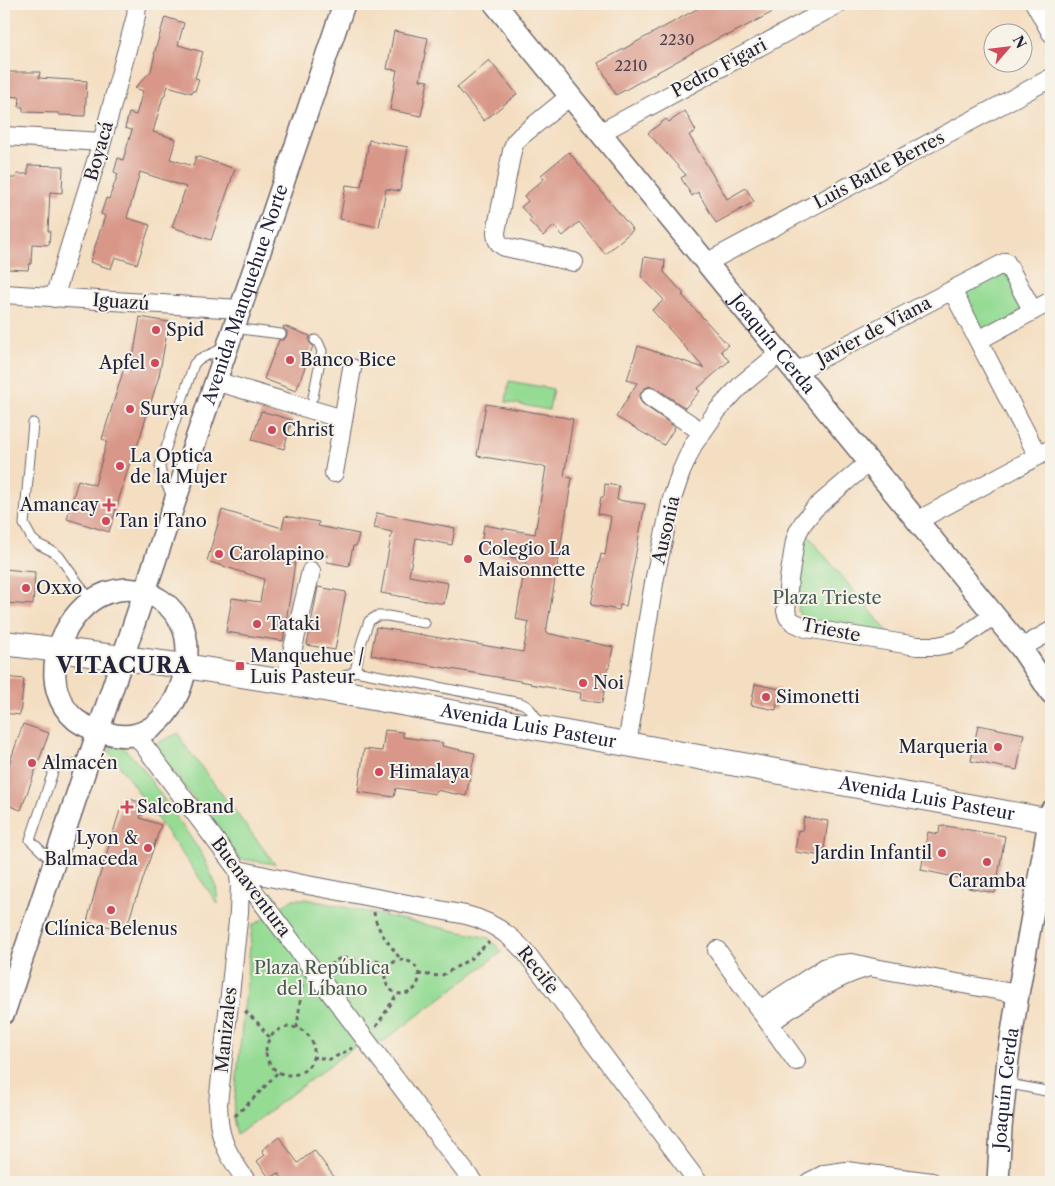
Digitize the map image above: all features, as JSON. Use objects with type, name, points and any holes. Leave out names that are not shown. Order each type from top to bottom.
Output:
[{"type":"main road","name":"Avenida Luis Pasteur","points":[[4,643],[185,666],[285,682],[1051,818]]},
{"type":"street","name":"Boyacá","points":[[54,298],[102,142],[136,16],[137,4]]},
{"type":"street","name":"Avenida Manquehue Norte","points":[[4,1013],[144,591],[344,4]]},
{"type":"street","name":"Joaquín Cerda","points":[[495,4],[1021,648],[1050,694]]},
{"type":"street","name":"Pedro Figari","points":[[600,132],[838,4]]},
{"type":"street","points":[[1035,4],[1051,33]]},
{"type":"street","name":"Luis Batle Berres","points":[[706,263],[1051,78]]},
{"type":"street","points":[[570,96],[515,142],[496,237],[498,242],[505,247],[574,262]]},
{"type":"street","points":[[4,136],[102,142]]},
{"type":"street","name":"Javier de Viana","points":[[796,372],[1006,262],[1034,311]]},
{"type":"street","name":"Javier de Viana","points":[[952,290],[1045,452]]},
{"type":"street","name":"Iguazú","points":[[4,294],[54,298],[233,328]]},
{"type":"street","points":[[979,340],[1051,301]]},
{"type":"street","name":"Ausonia","points":[[627,744],[655,577],[676,485],[687,458],[717,411],[733,394],[780,353]]},
{"type":"street","points":[[334,473],[352,368]]},
{"type":"street","points":[[215,381],[343,419]]},
{"type":"street","points":[[650,397],[702,432]]},
{"type":"street","points":[[917,521],[1045,452]]},
{"type":"street","name":"Trieste","points":[[869,462],[815,508],[802,523],[795,541],[786,605],[788,617],[792,622],[806,628],[927,647],[959,640],[994,615]]},
{"type":"street","points":[[285,682],[311,571]]},
{"type":"street","points":[[126,588],[144,591],[154,595],[168,605],[184,630],[187,647],[179,692],[170,708],[156,724],[136,735],[115,736],[88,728],[69,713],[59,697],[54,677],[58,650],[70,625],[91,601],[108,592],[126,588]]},
{"type":"street","points":[[1021,648],[1051,631]]},
{"type":"street","name":"Buenaventura","points":[[136,735],[473,1182]]},
{"type":"street","name":"Joaquín Cerda","points":[[998,1182],[1008,1059],[1018,994],[1051,818]]},
{"type":"street","name":"Recife","points":[[238,870],[297,883],[466,914],[503,931],[518,943],[527,954],[698,1182]]},
{"type":"street","name":"Manizales","points":[[238,870],[240,884],[239,912],[218,1104],[220,1130],[228,1151],[248,1182]]},
{"type":"street","points":[[265,906],[280,887],[297,883]]},
{"type":"street","points":[[716,950],[796,1061]]},
{"type":"street","points":[[765,1017],[848,974],[869,967],[1018,994]]},
{"type":"street","points":[[808,1182],[831,1172],[846,1171],[932,1182]]},
{"type":"lane","points":[[175,501],[161,473],[160,466],[194,364],[233,328],[281,334]]},
{"type":"lane","points":[[313,397],[322,351],[315,340]]},
{"type":"lane","points":[[33,422],[24,524],[32,539],[59,556],[91,601]]},
{"type":"lane","points":[[355,671],[369,621],[377,616],[388,616],[425,623]]},
{"type":"lane","points":[[321,689],[355,671],[521,702],[528,705],[542,728]]},
{"type":"lane","points":[[54,863],[30,840],[55,766],[87,764]]},
{"type":"lane","points":[[1005,1083],[1051,1092]]},
{"type":"lane","points":[[4,1178],[16,1182]]},
{"type":"path","points":[[372,897],[375,920],[392,949],[401,960]]},
{"type":"path","points":[[418,974],[441,976],[470,959],[503,931]]},
{"type":"path","points":[[297,1028],[302,986],[340,958],[374,960],[389,966]]},
{"type":"path","points":[[401,960],[410,962],[417,969],[418,974],[417,985],[413,990],[408,993],[397,994],[388,987],[385,976],[389,966],[401,960]]},
{"type":"path","points":[[312,1057],[331,1059],[367,1041],[397,994]]},
{"type":"path","points":[[230,997],[257,1022],[270,1038]]},
{"type":"path","points":[[281,1028],[297,1028],[304,1031],[313,1044],[314,1052],[312,1057],[307,1067],[301,1072],[286,1074],[278,1072],[268,1060],[266,1045],[275,1032],[281,1028]]},
{"type":"path","points":[[220,1130],[278,1072]]},
{"type":"green space","points":[[1004,266],[1027,310],[981,335],[958,290]]},
{"type":"green space","points":[[509,381],[553,389],[549,410],[506,402]]},
{"type":"green space","name":"Plaza Trieste","points":[[806,533],[893,638],[804,621],[798,611]]},
{"type":"green space","points":[[179,733],[183,743],[275,864],[240,859],[153,745]]},
{"type":"green space","points":[[114,745],[122,746],[140,765],[202,854],[216,885],[218,904],[109,751]]},
{"type":"green space","name":"Plaza República del Líbano","points":[[293,899],[306,899],[489,938],[502,952],[384,1041],[354,1047],[237,1135],[233,1118],[252,926]]},
{"type":"building","points":[[706,4],[788,4],[727,36],[726,34],[616,95],[598,63]]},
{"type":"building","points":[[165,17],[184,23],[178,45],[203,52],[195,78],[199,79],[195,91],[192,91],[192,93],[168,86],[153,132],[176,139],[170,159],[193,166],[196,156],[235,169],[211,240],[172,227],[186,187],[140,172],[127,218],[150,225],[137,264],[115,257],[111,269],[90,262],[105,216],[101,214],[106,198],[109,199],[118,174],[114,172],[118,158],[123,160],[132,130],[125,128],[129,113],[136,115],[143,91],[135,88],[151,71]]},
{"type":"building","points":[[394,31],[428,38],[420,80],[428,81],[421,116],[390,110],[397,70],[387,69]]},
{"type":"building","points":[[489,60],[517,94],[484,121],[457,87]]},
{"type":"building","points":[[4,72],[40,72],[39,78],[87,81],[85,116],[23,112],[23,107],[19,107],[20,97],[4,96]]},
{"type":"building","points":[[685,111],[696,131],[689,135],[727,199],[746,188],[754,202],[716,223],[698,192],[692,196],[681,178],[686,175],[648,133],[666,119],[669,122]]},
{"type":"building","points":[[369,140],[408,147],[400,191],[386,189],[379,227],[340,219],[346,185],[361,187]]},
{"type":"building","points":[[569,152],[633,230],[605,254],[579,222],[563,236],[554,226],[543,236],[529,221],[532,219],[521,207],[528,201],[524,196],[544,179],[541,175]]},
{"type":"building","points":[[28,165],[63,166],[62,193],[50,192],[49,245],[32,244],[31,264],[29,264],[28,270],[6,269],[7,246],[4,246],[4,229],[6,229],[8,178],[16,178],[17,174],[28,174]]},
{"type":"building","points":[[644,257],[665,260],[664,272],[684,294],[682,295],[728,345],[721,351],[729,361],[697,389],[700,391],[685,408],[656,388],[650,386],[642,391],[639,397],[641,402],[675,427],[664,445],[616,417],[637,383],[627,380],[638,346],[704,368],[652,310],[664,300],[641,276]]},
{"type":"building","points":[[140,317],[169,322],[159,376],[136,450],[134,449],[109,532],[67,519],[78,480],[95,485],[107,441],[102,439],[124,368],[131,370]]},
{"type":"building","name":"Banco Bice","points":[[284,326],[310,336],[309,342],[313,346],[296,391],[264,379],[279,340],[284,340],[287,335],[287,331],[283,328]]},
{"type":"building","points":[[486,404],[573,419],[564,476],[572,478],[546,633],[613,647],[602,703],[580,700],[581,693],[371,655],[376,627],[523,652],[529,622],[516,619],[526,560],[480,552],[484,525],[535,534],[546,467],[477,456]]},
{"type":"building","name":"Christ","points":[[261,411],[292,420],[284,449],[252,440]]},
{"type":"building","points":[[605,484],[619,486],[617,500],[645,504],[626,606],[620,605],[619,610],[591,605],[601,554],[605,555],[611,517],[598,514],[601,497],[604,497]]},
{"type":"building","points":[[222,510],[282,528],[285,516],[319,522],[318,526],[359,534],[356,546],[353,546],[349,566],[327,562],[328,556],[297,550],[283,641],[226,632],[232,598],[260,602],[264,579],[207,561]]},
{"type":"building","points":[[377,513],[455,528],[452,545],[416,538],[409,576],[448,583],[444,604],[381,593],[392,532],[374,528]]},
{"type":"building","points":[[4,569],[35,572],[33,605],[4,603]]},
{"type":"building","points":[[318,587],[346,592],[335,650],[307,645]]},
{"type":"building","points":[[4,677],[24,679],[20,715],[4,713]]},
{"type":"building","name":"Simonetti","points":[[755,684],[780,689],[776,710],[751,705]]},
{"type":"building","points":[[23,724],[49,733],[21,810],[4,804],[4,779]]},
{"type":"building","name":"Marqueria","points":[[978,725],[1024,734],[1017,770],[971,761]]},
{"type":"building","points":[[385,730],[403,732],[403,737],[443,743],[442,746],[475,753],[466,796],[436,790],[435,794],[396,788],[394,797],[358,792],[364,749],[382,751]]},
{"type":"building","points":[[127,798],[145,804],[140,818],[161,825],[126,930],[87,922],[122,804],[125,805]]},
{"type":"building","points":[[804,817],[828,821],[823,856],[795,852],[798,830],[802,831]]},
{"type":"building","points":[[940,825],[1005,836],[995,893],[968,888],[969,880],[921,870],[928,832],[939,834]]},
{"type":"building","points":[[279,1137],[298,1163],[314,1150],[338,1182],[285,1182],[278,1173],[270,1179],[257,1161],[265,1155],[262,1150]]},
{"type":"place","name":"Spid","points":[[156,330]]},
{"type":"place","name":"Banco Bice","points":[[290,360]]},
{"type":"place","name":"Apfel","points":[[155,363]]},
{"type":"place","name":"Surya","points":[[130,409]]},
{"type":"place","name":"Christ","points":[[272,430]]},
{"type":"place","name":"La Optica de la Mujer","points":[[120,466]]},
{"type":"place","name":"Amancay","points":[[109,505]]},
{"type":"place","name":"Tan i Tano","points":[[106,521]]},
{"type":"place","name":"Carolapino","points":[[219,554]]},
{"type":"place","name":"Colegio La Maisonnette","points":[[468,559]]},
{"type":"place","name":"Oxxo","points":[[26,588]]},
{"type":"place","name":"Tataki","points":[[257,624]]},
{"type":"place","name":"Manquehue / Luis Pasteur","points":[[240,666]]},
{"type":"place","name":"Noi","points":[[583,683]]},
{"type":"place","name":"Simonetti","points":[[766,697]]},
{"type":"place","name":"Marqueria","points":[[998,747]]},
{"type":"place","name":"Almacén","points":[[32,763]]},
{"type":"place","name":"Himalaya","points":[[379,772]]},
{"type":"place","name":"SalcoBrand","points":[[127,807]]},
{"type":"place","name":"Lyon & Balmaceda","points":[[148,848]]},
{"type":"place","name":"Jardin Infantil","points":[[942,853]]},
{"type":"place","name":"Caramba","points":[[987,862]]},
{"type":"place","name":"Clínica Belenus","points":[[111,910]]},
{"type":"district","name":"VITACURA","points":[[124,665]]}]
